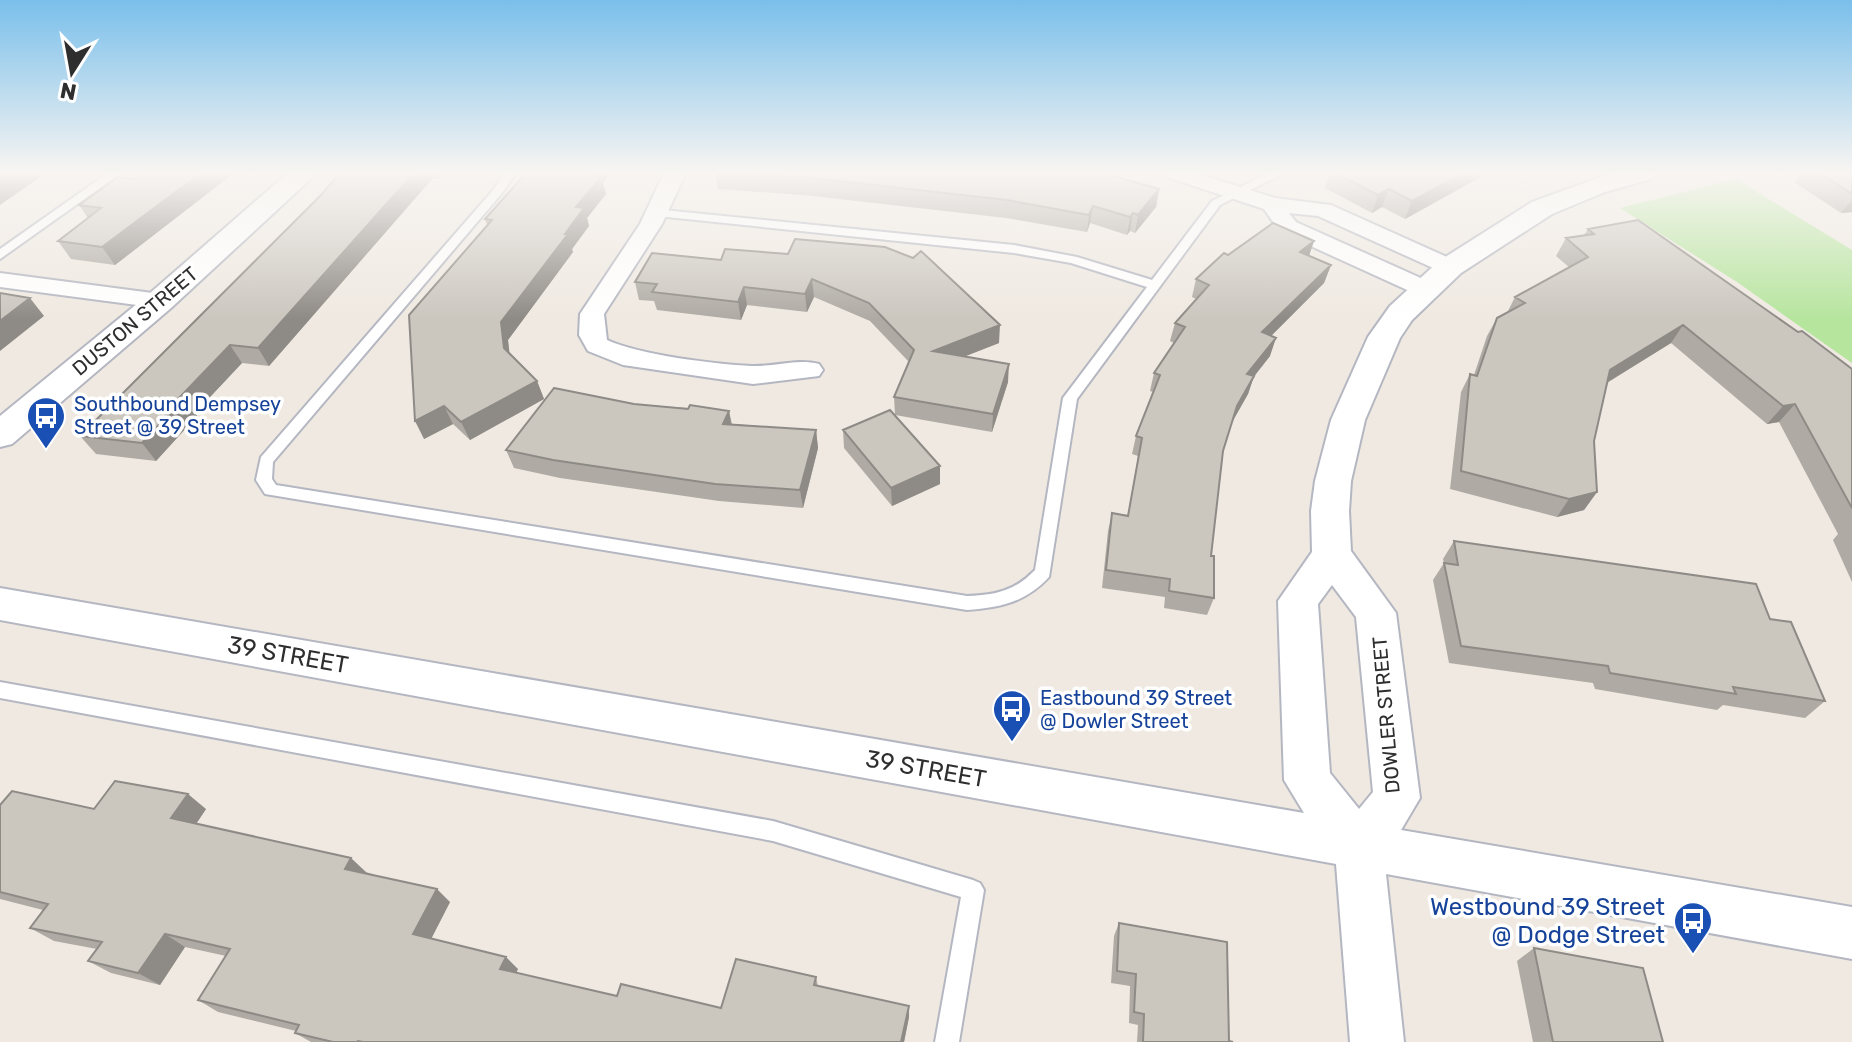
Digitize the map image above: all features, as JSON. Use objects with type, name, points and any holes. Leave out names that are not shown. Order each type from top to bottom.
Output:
[{"type":"street","name":"DUSTON STREET","points":[[0,435],[249,222]]},
{"type":"street","points":[[651,222],[592,314],[592,335],[597,345],[623,357],[753,375],[810,370]]},
{"type":"street","points":[[1284,222],[1288,227],[1425,289]]},
{"type":"street","points":[[1349,222],[1450,267]]},
{"type":"street","points":[[1377,1042],[1359,846],[1307,780],[1298,601],[1332,555],[1330,511],[1333,481],[1348,420],[1384,337],[1401,313],[1450,267],[1521,222]]},
{"type":"street","points":[[0,280],[160,301]]},
{"type":"street","name":"DOWLER STREET","points":[[1332,555],[1376,613],[1397,798],[1359,846]]},
{"type":"street","name":"39 STREET","points":[[0,604],[1852,933]]},
{"type":"lane","points":[[0,255],[47,222]]},
{"type":"lane","points":[[472,222],[266,461],[264,480],[271,490],[967,603],[995,602],[1026,591],[1043,572],[1070,398],[1202,222]]},
{"type":"lane","points":[[750,222],[1014,249],[1073,260],[1154,285]]},
{"type":"lane","points":[[0,690],[773,831],[973,890],[947,1042]]},
{"type":"green space","points":[[1642,222],[1806,222],[1852,250],[1852,363],[1737,282]]},
{"type":"building","points":[[83,222],[136,222],[102,247],[58,241]]},
{"type":"building","points":[[294,222],[371,222],[258,348],[230,345],[179,398],[184,398],[142,443],[80,436]]},
{"type":"building","points":[[491,222],[574,222],[501,322],[504,348],[537,381],[461,422],[444,406],[415,421],[409,315]]},
{"type":"building","points":[[1640,222],[1798,332],[1802,331],[1852,369],[1852,508],[1795,404],[1783,406],[1683,325],[1610,370],[1594,441],[1597,492],[1569,499],[1461,471],[1470,374],[1477,376],[1497,318],[1525,303],[1515,297],[1588,257],[1566,238],[1594,234],[1588,229]]},
{"type":"building","points":[[1273,223],[1314,241],[1300,252],[1331,265],[1262,332],[1276,338],[1247,374],[1254,376],[1237,406],[1223,451],[1211,556],[1214,556],[1214,598],[1169,591],[1170,579],[1106,570],[1112,513],[1128,516],[1142,438],[1136,436],[1160,375],[1154,373],[1185,327],[1175,323],[1209,285],[1196,279],[1224,253],[1228,255]]},
{"type":"building","points":[[795,239],[885,247],[913,258],[921,251],[1000,325],[933,351],[1009,364],[993,414],[894,397],[914,350],[869,303],[812,279],[805,294],[744,287],[738,302],[652,292],[657,284],[635,282],[652,253],[721,260],[725,249],[788,254]]},
{"type":"building","points":[[0,293],[30,298],[0,321]]},
{"type":"building","points":[[554,388],[634,404],[688,409],[690,405],[729,411],[723,424],[816,430],[800,490],[715,484],[506,450]]},
{"type":"building","points":[[890,410],[940,466],[891,488],[843,430]]},
{"type":"building","points":[[1454,541],[1756,584],[1770,619],[1791,622],[1825,701],[1733,687],[1736,694],[1610,673],[1608,666],[1461,646],[1444,563],[1458,565]]},
{"type":"building","points":[[115,781],[188,794],[171,818],[351,858],[345,869],[437,889],[413,934],[506,957],[500,969],[617,996],[621,984],[721,1008],[736,959],[816,977],[814,985],[909,1006],[901,1042],[333,1042],[295,1033],[299,1025],[198,1000],[230,949],[165,934],[138,973],[88,961],[102,942],[30,928],[48,904],[0,892],[0,805],[12,791],[94,809]]},
{"type":"building","points":[[1119,923],[1227,942],[1229,1041],[1233,1042],[1143,1042],[1144,1014],[1134,1012],[1136,974],[1117,971]]},
{"type":"building","points":[[1534,948],[1643,968],[1663,1042],[1553,1042]]},
{"type":"place","name":"Southbound Dempsey Street @ 39 Street","points":[[46,450]]},
{"type":"place","name":"Eastbound 39 Street @ Dowler Street","points":[[1012,743]]},
{"type":"place","name":"Westbound 39 Street @ Dodge Street","points":[[1693,955]]}]
